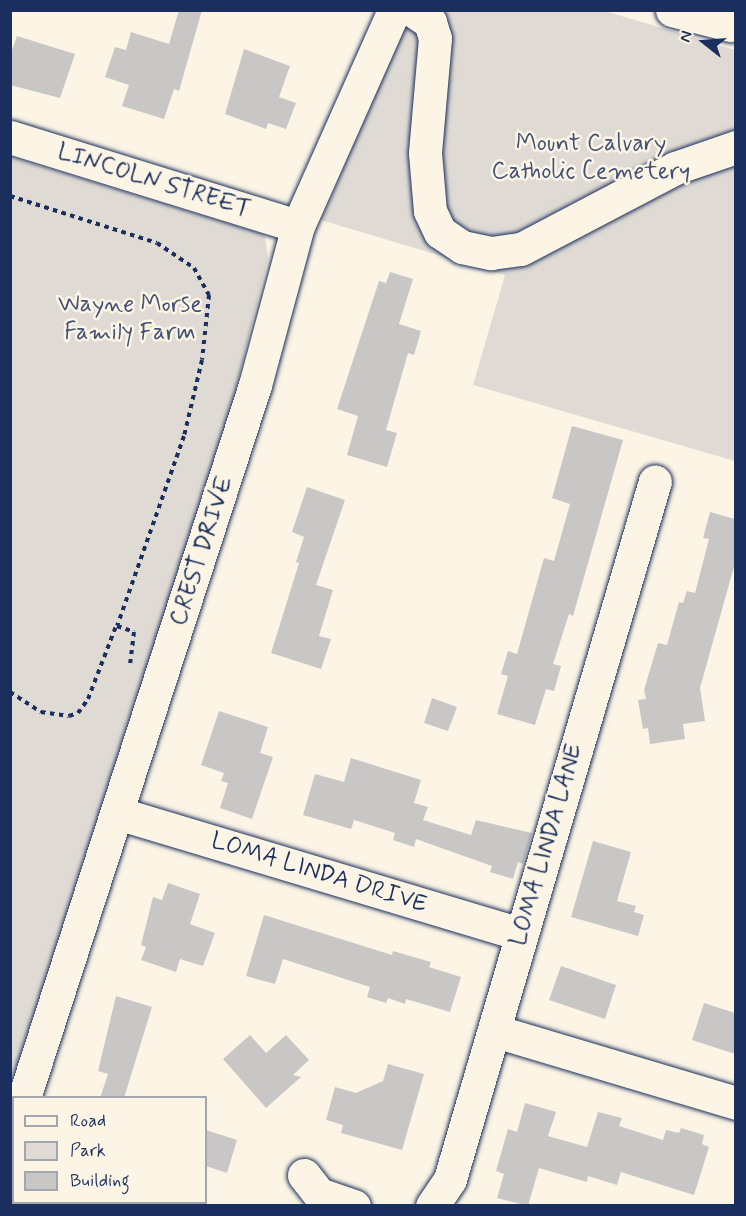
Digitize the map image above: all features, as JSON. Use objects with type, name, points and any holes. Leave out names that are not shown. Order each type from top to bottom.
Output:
[{"type":"street","name":"CREST DRIVE","points":[[25,1096],[255,385],[298,226],[394,10]]},
{"type":"street","points":[[412,10],[430,22],[435,38],[425,153],[430,211],[440,232],[462,247],[491,253],[521,249],[675,168],[735,147]]},
{"type":"street","points":[[672,10],[731,25]]},
{"type":"street","name":"LINCOLN STREET","points":[[10,137],[298,226]]},
{"type":"street","name":"LOMA LINDA LANE","points":[[432,1206],[450,1179],[655,481]]},
{"type":"street","name":"LOMA LINDA DRIVE","points":[[117,813],[521,934]]},
{"type":"street","points":[[495,1031],[735,1103]]},
{"type":"street","points":[[304,1175],[319,1194],[354,1206]]},
{"type":"path","points":[[10,196],[157,243],[194,268],[209,295],[202,360],[184,436],[117,626],[88,699],[78,713],[69,716],[41,712],[10,692]]},
{"type":"path","points":[[117,626],[135,632],[129,674]]},
{"type":"green space","name":"Mount Calvary Catholic Cemetery","points":[[412,11],[605,11],[735,50],[735,461],[473,385],[505,275],[321,220]]},
{"type":"green space","name":"Wayne Morse Family Farm","points":[[11,157],[260,233],[265,237],[268,258],[231,408],[11,1085]]},
{"type":"building","points":[[179,10],[202,10],[179,91],[174,89],[164,119],[122,106],[129,85],[105,77],[115,47],[126,50],[131,32],[169,44]]},
{"type":"building","points":[[17,36],[75,54],[60,98],[10,85],[10,56]]},
{"type":"building","points":[[244,49],[290,66],[279,97],[296,103],[286,129],[268,123],[266,129],[225,114]]},
{"type":"building","points":[[390,272],[413,279],[399,324],[421,331],[414,355],[408,353],[386,430],[397,433],[387,467],[347,455],[358,416],[337,409],[379,281],[386,283]]},
{"type":"building","points":[[572,426],[623,440],[573,616],[569,614],[553,664],[561,666],[554,691],[546,689],[535,725],[497,714],[508,676],[501,674],[508,651],[517,654],[544,558],[554,561],[570,504],[552,498]]},
{"type":"building","points":[[307,487],[345,500],[316,585],[333,590],[319,636],[331,639],[321,669],[271,653],[299,563],[296,562],[304,537],[292,532]]},
{"type":"building","points":[[710,512],[735,519],[735,563],[700,688],[705,721],[683,724],[685,739],[650,744],[648,728],[643,729],[638,700],[646,699],[644,690],[658,643],[667,645],[679,602],[683,603],[687,591],[695,593],[709,539],[703,538]]},
{"type":"building","points":[[432,698],[457,707],[448,731],[424,723]]},
{"type":"building","points":[[219,711],[268,727],[260,753],[273,757],[252,819],[220,808],[228,783],[221,781],[224,773],[201,765]]},
{"type":"building","points":[[351,758],[421,780],[414,803],[428,807],[423,820],[471,835],[476,820],[532,833],[523,864],[518,862],[513,879],[490,872],[492,866],[416,839],[414,847],[393,840],[395,833],[354,820],[351,829],[303,815],[315,774],[344,782]]},
{"type":"building","points":[[593,841],[631,852],[617,901],[636,906],[634,912],[644,915],[638,936],[571,917]]},
{"type":"building","points":[[168,883],[200,894],[190,924],[215,933],[203,966],[180,959],[176,972],[141,960],[146,947],[141,945],[153,897],[162,900]]},
{"type":"building","points":[[264,915],[392,955],[393,951],[431,962],[429,967],[461,977],[450,1012],[406,999],[405,1004],[388,998],[386,1003],[367,997],[370,987],[283,959],[275,984],[246,976]]},
{"type":"building","points":[[561,966],[616,985],[605,1019],[549,1000]]},
{"type":"building","points":[[116,996],[152,1007],[125,1096],[101,1096],[108,1074],[98,1071]]},
{"type":"building","points":[[704,1003],[735,1013],[735,1054],[692,1040]]},
{"type":"building","points":[[250,1035],[266,1053],[286,1035],[309,1060],[293,1075],[301,1077],[266,1108],[223,1059]]},
{"type":"building","points":[[388,1064],[424,1074],[402,1150],[341,1133],[343,1125],[326,1120],[335,1087],[356,1093],[383,1081]]},
{"type":"building","points":[[525,1103],[556,1112],[548,1136],[587,1147],[598,1112],[622,1118],[619,1126],[663,1140],[666,1130],[679,1133],[681,1128],[704,1135],[702,1144],[709,1147],[694,1195],[621,1172],[617,1185],[588,1176],[587,1182],[539,1168],[528,1206],[497,1198],[504,1174],[496,1171],[508,1129],[517,1132]]},
{"type":"building","points":[[207,1130],[237,1140],[227,1173],[207,1166]]}]
